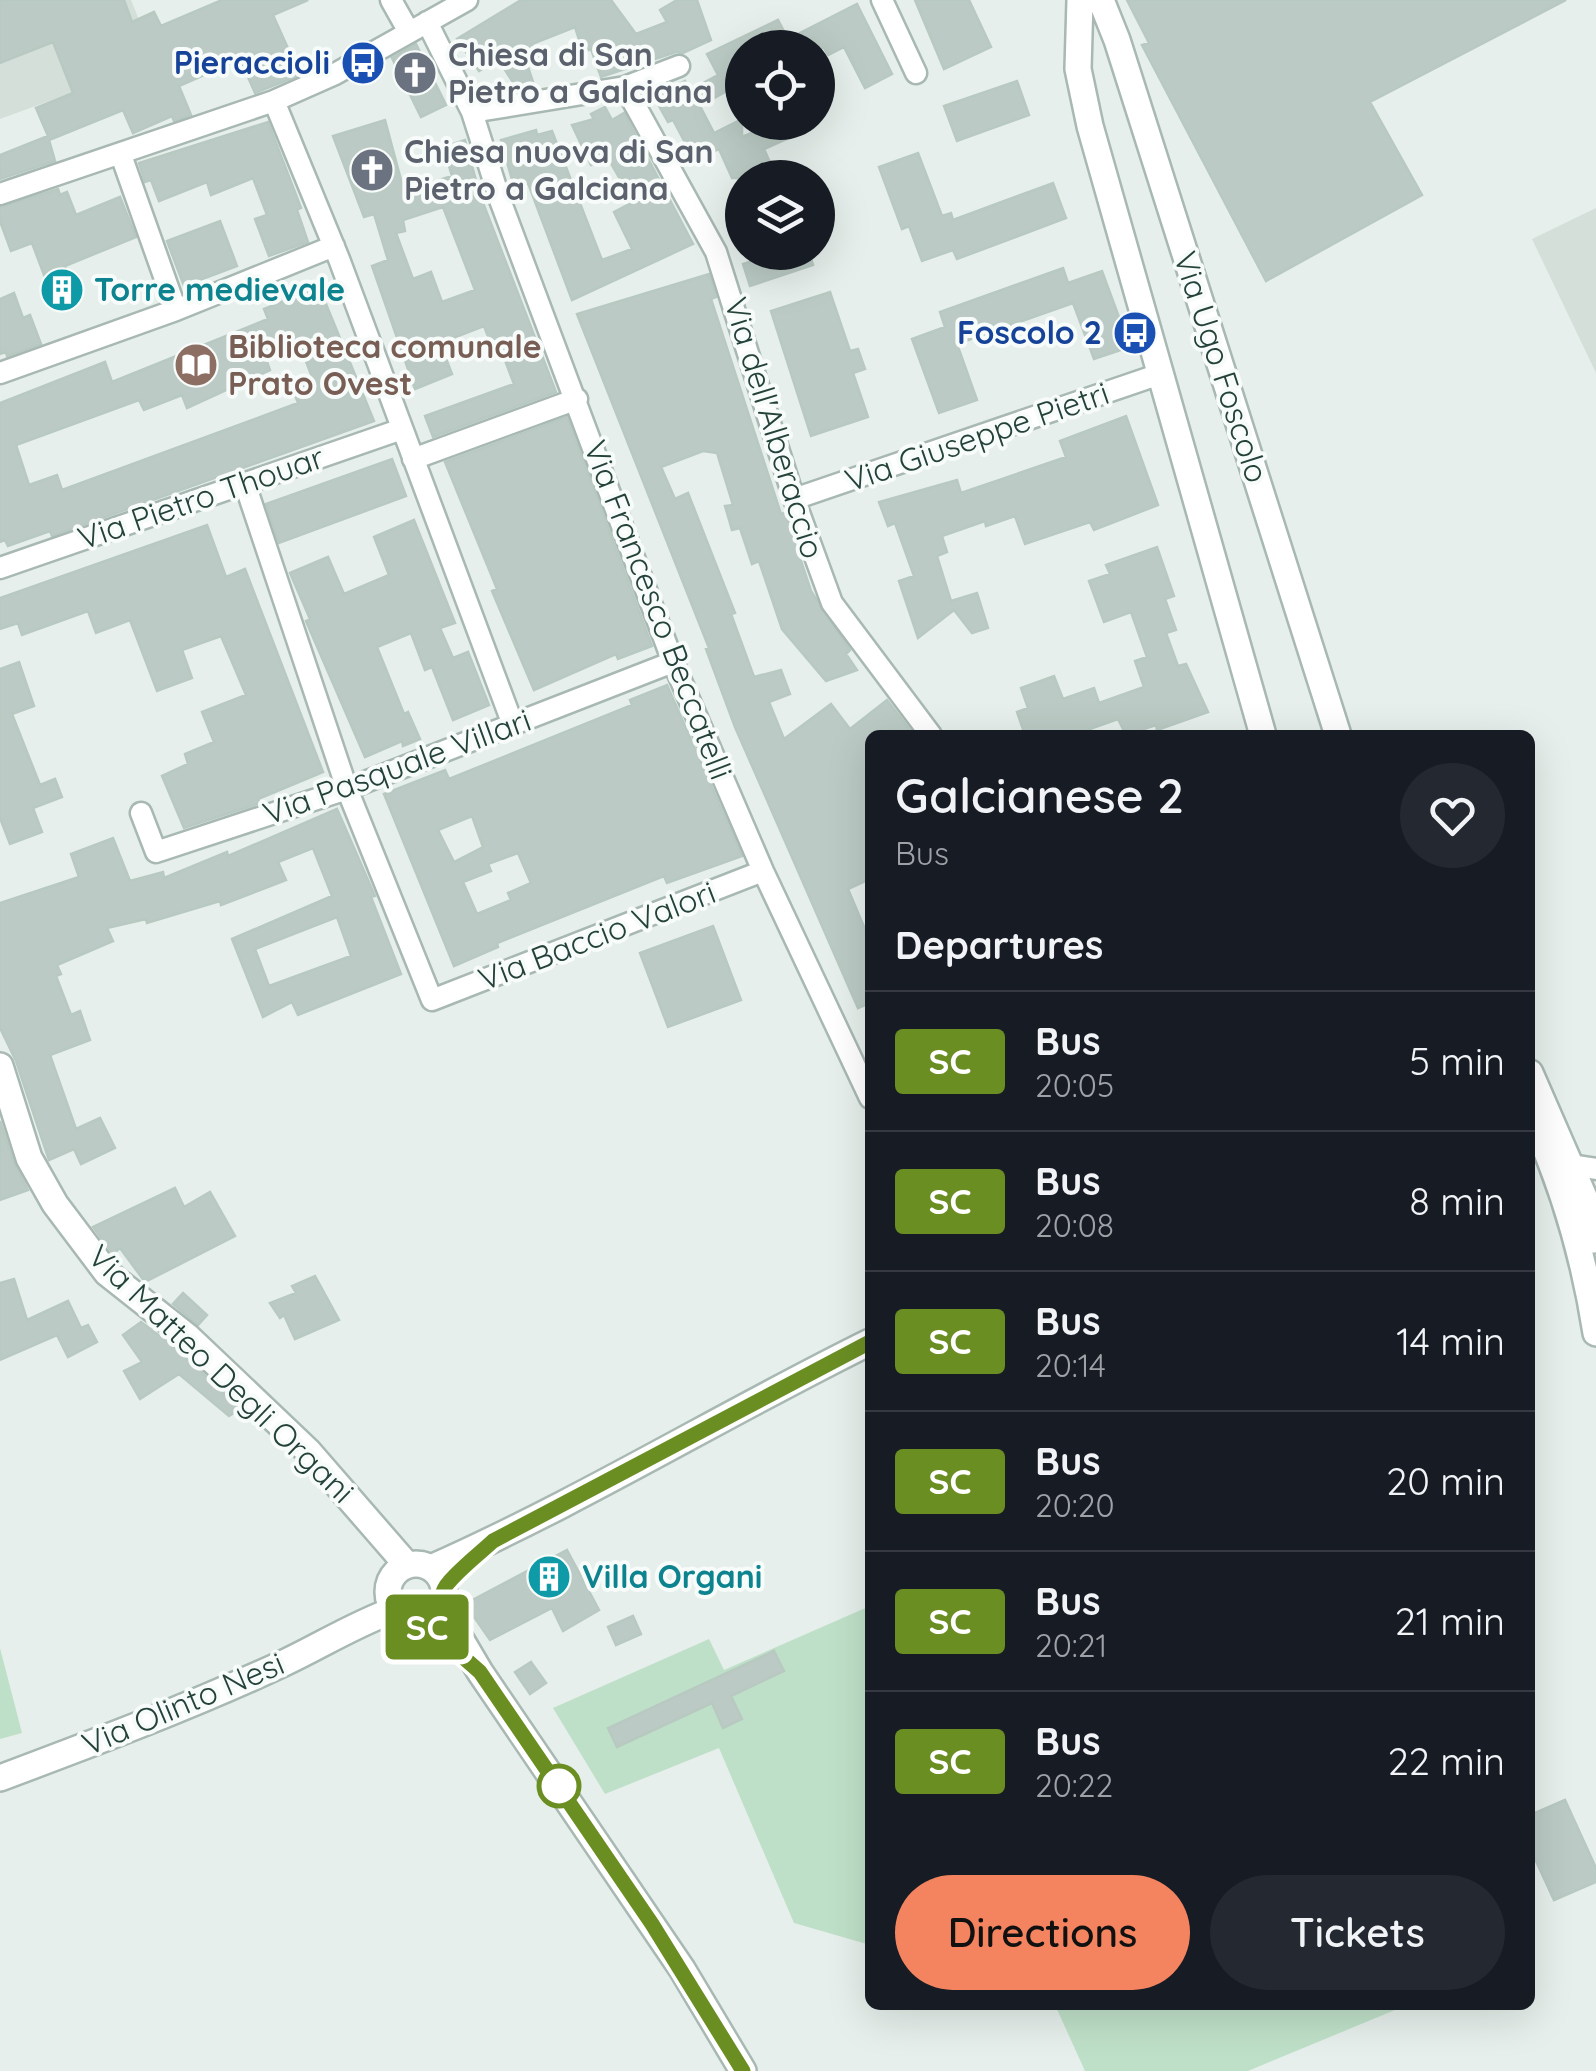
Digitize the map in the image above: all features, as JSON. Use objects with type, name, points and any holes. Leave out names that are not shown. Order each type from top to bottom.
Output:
[{"type":"street","name":"Via Francesco Beccatelli","points":[[391,0],[418,27],[472,112],[500,200],[673,662],[763,872],[865,1087]]},
{"type":"street","points":[[0,194],[274,101],[325,78],[466,0]]},
{"type":"street","points":[[882,0],[916,72]]},
{"type":"street","name":"Via Ugo Foscolo","points":[[1080,0],[1080,86],[1262,730]]},
{"type":"street","name":"Via Ugo Foscolo","points":[[1101,0],[1336,730]]},
{"type":"street","points":[[472,112],[625,87],[680,66]]},
{"type":"street","name":"Via dell'Alberaccio","points":[[625,87],[716,252],[794,499],[839,616],[927,730]]},
{"type":"street","points":[[274,101],[334,246],[513,726]]},
{"type":"street","points":[[121,155],[176,310]]},
{"type":"street","points":[[0,374],[176,310],[334,246]]},
{"type":"street","name":"Via Giuseppe Pietri","points":[[794,499],[1160,374]]},
{"type":"street","points":[[413,459],[577,399]]},
{"type":"street","name":"Via Pietro Thouar","points":[[0,568],[402,428]]},
{"type":"street","points":[[245,484],[347,789]]},
{"type":"street","name":"Via Pasquale Villari","points":[[141,813],[156,852],[347,789],[673,662]]},
{"type":"street","name":"Via Baccio Valori","points":[[347,789],[432,1000],[763,872]]},
{"type":"street","name":"Via Matteo Degli Organi","points":[[0,1066],[29,1158],[55,1204],[107,1273],[188,1337],[308,1451],[429,1589]]},
{"type":"street","points":[[1535,1083],[1584,1167],[1596,1250]]},
{"type":"street","points":[[1535,1124],[1564,1194],[1588,1280],[1596,1333]]},
{"type":"street","points":[[743,2071],[646,1915],[480,1672],[429,1589],[389,1583],[392,1606],[406,1618],[429,1589],[493,1541],[865,1345]]},
{"type":"street","name":"Via Olinto Nesi","points":[[0,1778],[113,1736],[286,1662],[392,1606]]},
{"type":"shaded area","points":[[0,0],[131,0],[156,62],[0,119]]},
{"type":"shaded area","points":[[1596,208],[1596,373],[1532,239]]},
{"type":"green space","points":[[865,1608],[865,1944],[794,1923],[719,1748],[605,1794],[553,1708],[709,1639],[724,1670]]},
{"type":"green space","points":[[0,1648],[22,1733],[0,1739]]},
{"type":"green space","points":[[1057,2010],[1395,2010],[1248,2071],[1085,2071]]},
{"type":"building","points":[[0,0],[124,0],[132,22],[154,12],[161,26],[222,0],[308,0],[273,15],[300,75],[255,93],[240,59],[179,86],[191,115],[174,121],[172,116],[133,133],[123,110],[49,140],[55,161],[0,179],[0,155],[48,136],[36,108],[73,93],[53,42],[0,63]]},
{"type":"building","points":[[521,0],[611,0],[636,34],[667,22],[660,10],[677,0],[697,0],[711,40],[683,53],[601,77],[591,49],[583,52],[575,27],[532,44],[538,56],[526,61],[534,85],[518,90],[498,59],[479,71],[457,39]]},
{"type":"building","points":[[915,0],[969,0],[991,47],[944,69]]},
{"type":"building","points":[[1127,0],[1566,0],[1370,102],[1422,195],[1266,281],[1142,45],[1149,43]]},
{"type":"building","points":[[857,4],[892,74],[865,88],[844,47],[835,52],[835,30],[806,30]]},
{"type":"building","points":[[778,20],[783,30],[757,30]]},
{"type":"building","name":"Chiesa di San Pietro a Galciana","points":[[416,44],[446,105],[421,117],[392,58]]},
{"type":"building","points":[[725,45],[725,92],[700,106],[714,133],[725,128],[725,140],[784,140],[764,149],[769,160],[725,162],[719,149],[695,161],[673,120],[668,122],[654,97],[685,81],[690,90],[718,75],[707,54]]},
{"type":"building","points":[[1017,81],[1029,115],[957,141],[944,106]]},
{"type":"building","points":[[605,107],[612,120],[624,113],[693,244],[572,300],[528,183],[514,187],[501,140],[536,130],[537,135],[552,131],[602,260],[632,249],[614,212],[633,202],[609,160],[591,165],[572,125],[594,119],[591,114]]},
{"type":"building","points":[[385,120],[404,191],[452,176],[443,147],[465,140],[480,195],[556,392],[433,437],[425,416],[514,384],[503,355],[496,357],[484,326],[440,343],[452,374],[415,389],[372,266],[388,260],[374,214],[364,217],[333,136]],"holes":[[[443,207],[475,290],[442,302],[431,272],[413,279],[396,233],[405,231],[403,220]]]},
{"type":"building","points":[[268,122],[301,208],[297,210],[308,242],[269,256],[255,219],[267,215],[253,178],[211,195],[207,182],[159,201],[151,180],[145,182],[139,163]]},
{"type":"building","points":[[918,153],[942,216],[951,213],[953,220],[1053,183],[1066,218],[957,259],[953,250],[922,261],[909,226],[902,229],[879,167]]},
{"type":"building","points":[[58,189],[60,195],[67,192],[76,215],[120,197],[136,237],[65,266],[76,296],[55,304],[32,243],[11,251],[0,221],[0,207]]},
{"type":"building","points":[[220,221],[237,266],[184,286],[167,241]]},
{"type":"building","points":[[1063,268],[1068,283],[1102,271],[1130,347],[1094,359],[1073,303],[957,344],[977,400],[939,413],[912,339],[945,327],[940,312]]},
{"type":"building","points":[[745,270],[798,270],[750,286]]},
{"type":"building","points":[[709,274],[716,297],[711,299],[781,514],[785,513],[811,591],[850,650],[846,654],[857,670],[826,681],[782,629],[759,561],[752,564],[740,528],[732,530],[725,506],[733,505],[717,453],[703,451],[661,467],[675,499],[688,493],[735,613],[731,614],[754,677],[781,670],[790,694],[769,702],[784,739],[831,704],[850,729],[887,700],[910,730],[865,730],[865,881],[848,889],[865,929],[865,1005],[858,1008],[735,727],[706,649],[709,648],[577,314]]},
{"type":"building","points":[[319,287],[374,421],[52,536],[50,531],[8,546],[5,540],[0,542],[0,403],[105,362],[112,382],[268,319],[264,309]],"holes":[[[300,346],[314,382],[293,390],[298,403],[62,490],[57,475],[29,485],[16,445],[139,400],[144,410],[182,395],[187,408],[270,370],[266,359]]]},
{"type":"building","points":[[830,292],[850,351],[858,349],[865,369],[853,373],[868,417],[811,436],[771,311]]},
{"type":"building","points":[[14,293],[23,318],[30,315],[41,344],[7,356],[6,352],[0,354],[0,299]]},
{"type":"building","points":[[1126,416],[1158,505],[1094,530],[1090,522],[1025,544],[1015,516],[986,526],[985,521],[942,536],[947,552],[937,556],[951,601],[977,593],[988,628],[972,633],[954,610],[918,638],[899,581],[914,576],[895,523],[888,526],[879,502],[957,480],[961,493],[1066,457],[1060,441]]},
{"type":"building","points":[[567,417],[652,646],[618,659],[616,654],[534,690],[492,591],[497,589],[445,462]]},
{"type":"building","points":[[392,459],[406,496],[279,543],[266,504]]},
{"type":"building","points":[[414,520],[455,623],[440,628],[453,658],[468,652],[489,705],[453,720],[432,667],[425,670],[411,633],[377,647],[404,714],[408,712],[420,739],[403,746],[402,741],[365,757],[306,621],[310,619],[290,573],[328,557],[344,594],[389,575],[374,537]]},
{"type":"building","points":[[207,525],[226,577],[245,569],[323,772],[258,799],[260,803],[184,828],[162,776],[188,764],[185,754],[214,742],[202,712],[246,695],[221,636],[182,650],[192,678],[157,691],[130,620],[96,633],[88,611],[22,635],[18,623],[0,629],[0,598]]},
{"type":"building","points":[[1157,547],[1174,596],[1165,599],[1176,630],[1166,633],[1178,666],[1186,664],[1208,712],[1157,730],[1156,725],[1124,730],[1118,719],[1087,730],[1023,730],[1017,712],[1028,708],[1021,688],[1054,676],[1063,699],[1094,688],[1099,703],[1144,687],[1135,661],[1147,657],[1131,612],[1104,622],[1089,581],[1110,574],[1106,565]]},
{"type":"building","points":[[19,662],[34,706],[12,714],[40,785],[55,779],[62,797],[33,808],[42,832],[10,844],[0,818],[0,669]]},
{"type":"building","points":[[667,685],[742,856],[667,883],[664,876],[497,943],[498,947],[454,966],[384,794],[445,770],[449,779],[632,705],[630,700]],"holes":[[[472,816],[483,847],[454,862],[438,830]],[[518,853],[531,883],[508,893],[511,900],[477,914],[463,882],[491,871],[488,864]]]},
{"type":"building","points":[[337,809],[375,896],[371,897],[401,974],[298,1015],[292,1002],[263,1017],[232,939],[332,896],[313,848],[278,862],[286,880],[221,905],[220,901],[147,923],[146,919],[107,928],[113,941],[57,965],[61,974],[56,976],[71,1015],[80,1011],[90,1040],[50,1055],[76,1129],[100,1118],[115,1148],[81,1164],[74,1149],[49,1160],[16,1061],[0,1028],[0,903],[79,877],[71,854],[113,838],[130,881],[163,872],[164,878],[227,852],[228,856]],"holes":[[[337,917],[351,956],[269,986],[255,949]]]},
{"type":"building","points":[[713,926],[741,1000],[668,1027],[640,953]]},
{"type":"building","points":[[0,1121],[28,1190],[0,1200]]},
{"type":"building","points":[[175,1188],[184,1207],[210,1192],[235,1236],[145,1282],[120,1248],[113,1254],[93,1227]]},
{"type":"building","points":[[315,1276],[339,1320],[295,1339],[284,1315],[280,1318],[270,1303],[296,1293],[292,1286]]},
{"type":"building","points":[[14,1279],[27,1320],[68,1301],[81,1328],[88,1325],[97,1342],[68,1357],[57,1335],[0,1360],[0,1283]]},
{"type":"building","points":[[183,1293],[207,1315],[198,1325],[173,1304]]},
{"type":"building","points":[[141,1322],[177,1349],[240,1409],[229,1416],[179,1374],[140,1399],[124,1371],[142,1362],[123,1335]]},
{"type":"building","name":"Villa Organi","points":[[567,1550],[599,1610],[563,1631],[552,1608],[490,1640],[465,1604]]},
{"type":"building","points":[[633,1616],[641,1634],[616,1645],[608,1627]]},
{"type":"building","points":[[774,1651],[784,1671],[731,1696],[742,1719],[723,1728],[712,1703],[617,1747],[608,1728]]},
{"type":"building","points":[[531,1662],[546,1683],[530,1694],[515,1672]]},
{"type":"building","points":[[1565,1800],[1596,1868],[1596,1882],[1554,1900],[1535,1859],[1535,1813]]},
{"type":"bus line","name":"SC","points":[[743,2071],[652,1924],[480,1672],[421,1620],[441,1606],[444,1586],[493,1541],[594,1490],[774,1389],[865,1344]]},
{"type":"place","name":"Pieraccioli","points":[[363,63]]},
{"type":"place","name":"Chiesa di San Pietro a Galciana","points":[[415,73]]},
{"type":"place","name":"Chiesa nuova di San Pietro a Galciana","points":[[372,170]]},
{"type":"place","name":"Torre medievale","points":[[62,290]]},
{"type":"place","name":"Foscolo 2","points":[[1135,333]]},
{"type":"place","name":"Biblioteca comunale Prato Ovest","points":[[196,365]]},
{"type":"place","name":"Villa Organi","points":[[549,1577]]}]
